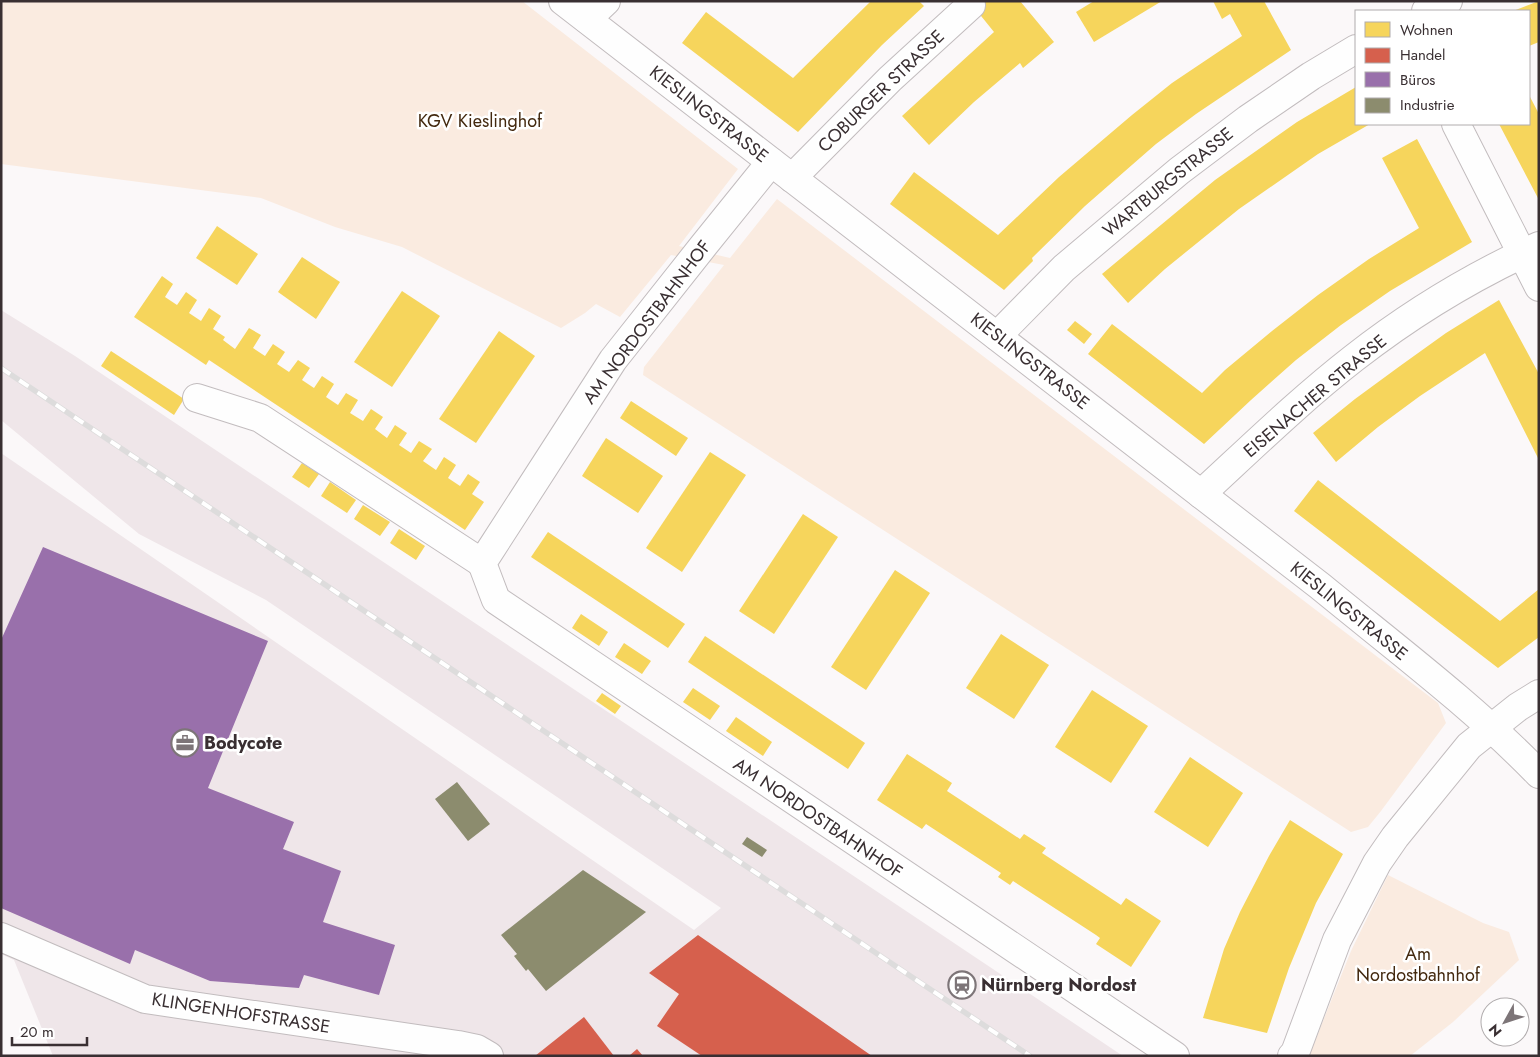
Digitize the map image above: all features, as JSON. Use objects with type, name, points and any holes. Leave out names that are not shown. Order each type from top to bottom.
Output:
[{"type":"street","name":"KIESLINGSTRASSE","points":[[563,1],[596,10],[782,170],[1320,586],[1490,728],[1539,774]]},
{"type":"street","points":[[1428,10],[1448,1]]},
{"type":"street","name":"COBURGER STRASSE","points":[[782,170],[890,80],[971,4]]},
{"type":"street","name":"WARTBURGSTRASSE","points":[[997,336],[1064,268],[1179,170],[1248,119],[1311,76],[1355,50]]},
{"type":"street","points":[[1457,125],[1530,250],[1539,287]]},
{"type":"street","name":"AM NORDOSTBAHNHOF","points":[[782,170],[709,237],[614,360],[482,563],[496,600],[1175,1056]]},
{"type":"street","name":"EISENACHER STRASSE","points":[[1201,494],[1284,417],[1354,357],[1440,298],[1530,250]]},
{"type":"street","points":[[198,398],[260,418],[482,563]]},
{"type":"street","points":[[1292,1056],[1295,1053],[1337,940],[1377,863],[1395,837],[1469,746],[1490,728],[1539,694]]},
{"type":"street","name":"KLINGENHOFSTRASSE","points":[[1,937],[145,999],[458,1045],[477,1049],[489,1056]]},
{"type":"shaded area","points":[[1,310],[75,356],[1123,1056],[53,1056],[14,960],[1,954],[1,453],[694,930],[721,908],[266,600],[139,534],[1,420]]},
{"type":"green space","name":"KGV Kieslinghof","points":[[1,1],[522,1],[738,169],[679,246],[730,258],[777,199],[1438,703],[1446,723],[1368,827],[1351,832],[643,375],[644,367],[724,265],[671,255],[620,317],[596,304],[561,328],[402,247],[335,227],[261,198],[1,164]]},
{"type":"green space","name":"Am Nordostbahnhof","points":[[1388,875],[1483,923],[1509,932],[1519,960],[1453,1022],[1410,1056],[1309,1056],[1351,951]]},
{"type":"building: Wohnen","points":[[871,1],[919,1],[924,6],[882,45],[798,132],[682,43],[706,12],[793,78]]},
{"type":"building: Wohnen","points":[[969,1],[1020,1],[1054,42],[1023,68],[1020,63],[974,102],[929,145],[902,116],[994,32]]},
{"type":"building: Wohnen","points":[[1094,1],[1162,1],[1094,42],[1076,12]]},
{"type":"building: Wohnen","points":[[1213,1],[1264,1],[1291,50],[1196,114],[1156,144],[1085,206],[1032,258],[1033,261],[1004,290],[890,204],[914,172],[998,235],[1059,177],[1132,115],[1172,83],[1242,36],[1230,14],[1222,19]]},
{"type":"building: Wohnen","points":[[1539,1],[1539,42],[1530,46],[1530,10],[1516,10]]},
{"type":"building: Wohnen","points":[[1355,88],[1355,125],[1368,125],[1318,154],[1239,209],[1165,269],[1128,303],[1102,274],[1215,180],[1297,122]]},
{"type":"building: Wohnen","points":[[1530,97],[1539,114],[1539,200],[1500,125],[1530,125]]},
{"type":"building: Wohnen","points":[[1417,139],[1472,242],[1390,291],[1341,325],[1296,360],[1204,444],[1088,354],[1112,324],[1202,393],[1225,370],[1318,295],[1369,259],[1419,228],[1382,158]]},
{"type":"building: Wohnen","points":[[217,226],[258,254],[237,285],[196,258]]},
{"type":"building: Wohnen","points":[[302,257],[340,282],[316,319],[278,292]]},
{"type":"building: Wohnen","points":[[162,276],[173,284],[165,297],[177,305],[186,292],[197,300],[189,313],[201,321],[209,308],[221,316],[213,329],[225,337],[223,340],[235,349],[249,328],[261,335],[253,348],[265,356],[273,344],[285,352],[277,364],[289,372],[298,360],[310,368],[302,380],[314,388],[322,376],[334,384],[326,397],[338,405],[346,393],[358,400],[350,413],[363,421],[371,409],[383,417],[375,429],[387,438],[395,425],[407,433],[399,445],[411,453],[419,441],[432,449],[423,461],[436,470],[444,457],[456,465],[448,478],[460,486],[468,474],[480,482],[472,494],[484,502],[465,530],[209,360],[206,365],[134,317]]},
{"type":"building: Wohnen","points":[[402,291],[440,316],[392,387],[354,362]]},
{"type":"building: Wohnen","points":[[1499,300],[1539,374],[1539,460],[1485,353],[1420,396],[1378,427],[1336,462],[1313,433],[1355,399],[1446,333]]},
{"type":"building: Wohnen","points":[[1075,321],[1092,334],[1084,344],[1067,330]]},
{"type":"building: Wohnen","points":[[499,331],[535,356],[476,443],[439,419]]},
{"type":"building: Wohnen","points":[[111,351],[184,399],[174,415],[101,366]]},
{"type":"building: Wohnen","points":[[631,401],[688,438],[676,456],[620,418]]},
{"type":"building: Wohnen","points":[[606,438],[663,476],[638,513],[582,476]]},
{"type":"building: Wohnen","points":[[710,452],[746,475],[682,572],[646,548]]},
{"type":"building: Wohnen","points":[[302,463],[319,474],[309,488],[292,477]]},
{"type":"building: Wohnen","points":[[1318,480],[1500,621],[1539,589],[1539,637],[1498,668],[1294,511]]},
{"type":"building: Wohnen","points":[[330,482],[356,500],[347,513],[321,496]]},
{"type":"building: Wohnen","points":[[363,505],[390,522],[380,536],[354,519]]},
{"type":"building: Wohnen","points":[[803,514],[838,537],[774,634],[739,611]]},
{"type":"building: Wohnen","points":[[399,529],[425,546],[416,560],[390,543]]},
{"type":"building: Wohnen","points":[[548,532],[685,624],[668,648],[531,557]]},
{"type":"building: Wohnen","points":[[895,570],[930,593],[866,690],[831,667]]},
{"type":"building: Wohnen","points":[[581,614],[608,632],[599,646],[572,628]]},
{"type":"building: Wohnen","points":[[1001,634],[1049,665],[1014,719],[966,688]]},
{"type":"building: Wohnen","points":[[705,636],[865,743],[848,769],[688,662]]},
{"type":"building: Wohnen","points":[[624,643],[651,661],[642,674],[615,657]]},
{"type":"building: Wohnen","points":[[693,688],[720,706],[710,720],[683,702]]},
{"type":"building: Wohnen","points":[[1092,690],[1148,726],[1111,783],[1055,747]]},
{"type":"building: Wohnen","points":[[602,693],[621,706],[615,714],[596,701]]},
{"type":"building: Wohnen","points":[[736,717],[772,742],[763,756],[726,731]]},
{"type":"building: Wohnen","points":[[907,754],[952,783],[947,791],[1020,839],[1024,834],[1046,848],[1042,853],[1121,905],[1126,898],[1161,921],[1131,967],[1096,944],[1100,938],[1096,935],[1013,881],[1010,885],[998,877],[1001,873],[926,824],[922,829],[877,800]]},
{"type":"building: Wohnen","points":[[1190,757],[1243,793],[1208,847],[1154,812]]},
{"type":"building: Wohnen","points":[[1290,820],[1343,854],[1316,903],[1289,968],[1267,1033],[1203,1018],[1224,949],[1240,912]]},
{"type":"building: Handel","points":[[698,935],[872,1056],[702,1056],[657,1026],[679,994],[649,973]]},
{"type":"building: Handel","points":[[584,1017],[614,1056],[535,1056]]},
{"type":"building: Handel","points":[[637,1049],[643,1056],[629,1056]]},
{"type":"building: Büros","points":[[43,547],[268,641],[208,788],[294,822],[283,849],[341,871],[323,922],[395,945],[379,995],[304,975],[299,988],[210,981],[135,950],[130,964],[1,908],[1,640]]},
{"type":"building: Industrie","points":[[457,782],[490,824],[468,841],[435,799]]},
{"type":"building: Industrie","points":[[747,837],[767,850],[762,857],[742,844]]},
{"type":"building: Industrie","points":[[583,870],[646,912],[546,991],[528,969],[526,971],[514,956],[517,954],[501,935]]},
{"type":"railway","points":[[1,368],[1030,1056]]},
{"type":"place","name":"Bodycote","points":[[185,743]]},
{"type":"place","name":"Nürnberg Nordost","points":[[962,985]]}]
